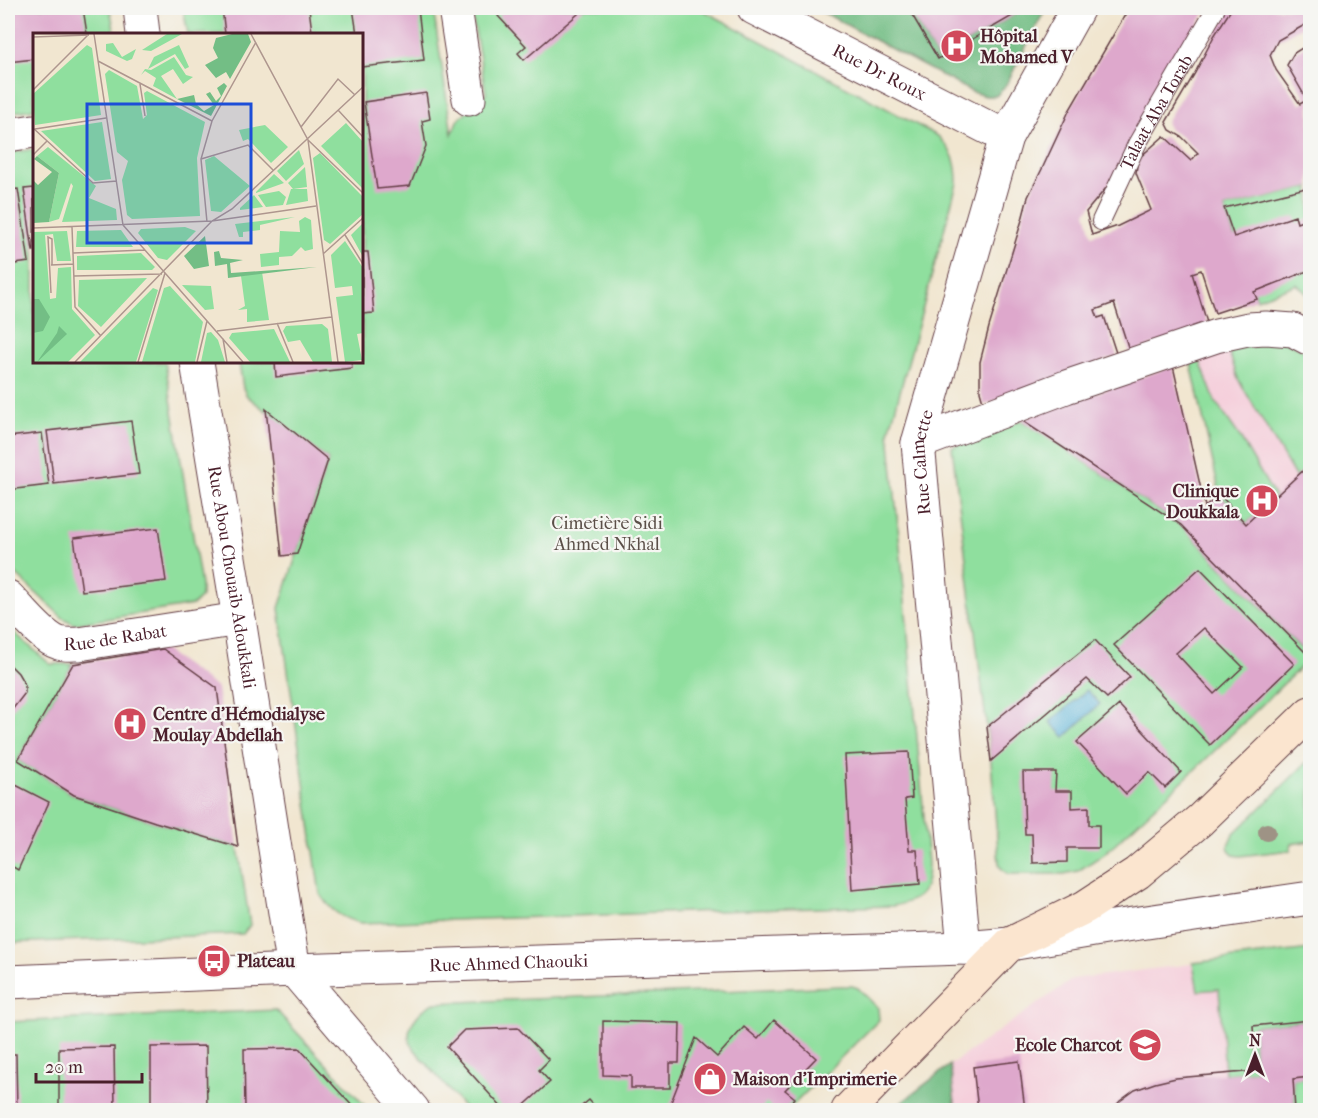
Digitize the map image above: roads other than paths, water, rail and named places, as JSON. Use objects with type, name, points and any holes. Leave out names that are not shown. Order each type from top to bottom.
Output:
[{"type":"street","points":[[140,8],[144,33]]},
{"type":"street","points":[[455,8],[469,99]]},
{"type":"street","name":"Rue Dr Roux","points":[[754,8],[1006,137]]},
{"type":"street","name":"Rue Calmette","points":[[964,948],[918,443],[1006,137],[1078,8]]},
{"type":"street","points":[[8,135],[33,131]]},
{"type":"street","points":[[918,443],[1066,387],[1216,336],[1248,329],[1266,328],[1293,330],[1311,339]]},
{"type":"street","name":"Rue Abou Chouaib Adoukkali","points":[[196,363],[294,970]]},
{"type":"street","name":"Rue de Rabat","points":[[8,597],[41,631],[61,644],[79,644],[239,619]]},
{"type":"street","points":[[848,1110],[1010,944],[1085,907],[1137,873],[1200,820],[1311,713]]},
{"type":"street","name":"Rue Ahmed Chaouki","points":[[8,982],[294,970],[964,948],[1010,944],[1311,898]]},
{"type":"street","points":[[294,970],[413,1110]]},
{"type":"lane","name":"Talaat Aba Torab","points":[[1101,221],[1137,144],[1216,8]]},
{"type":"water","points":[[1087,690],[1100,704],[1065,737],[1050,722]]},
{"type":"place","name":"Hôpital Mohamed V","points":[[957,46]]},
{"type":"place","name":"Clinique Doukkala","points":[[1262,501]]},
{"type":"place","name":"Centre d'Hémodialyse Moulay Abdellah","points":[[130,724]]},
{"type":"place","name":"Plateau","points":[[214,961]]},
{"type":"place","name":"Ecole Charcot","points":[[1145,1045]]},
{"type":"place","name":"Maison d'Imprimerie","points":[[710,1079]]},
{"type":"park label","name":"Cimetière Sidi Ahmed Nkhal","points":[[607,533]]}]
